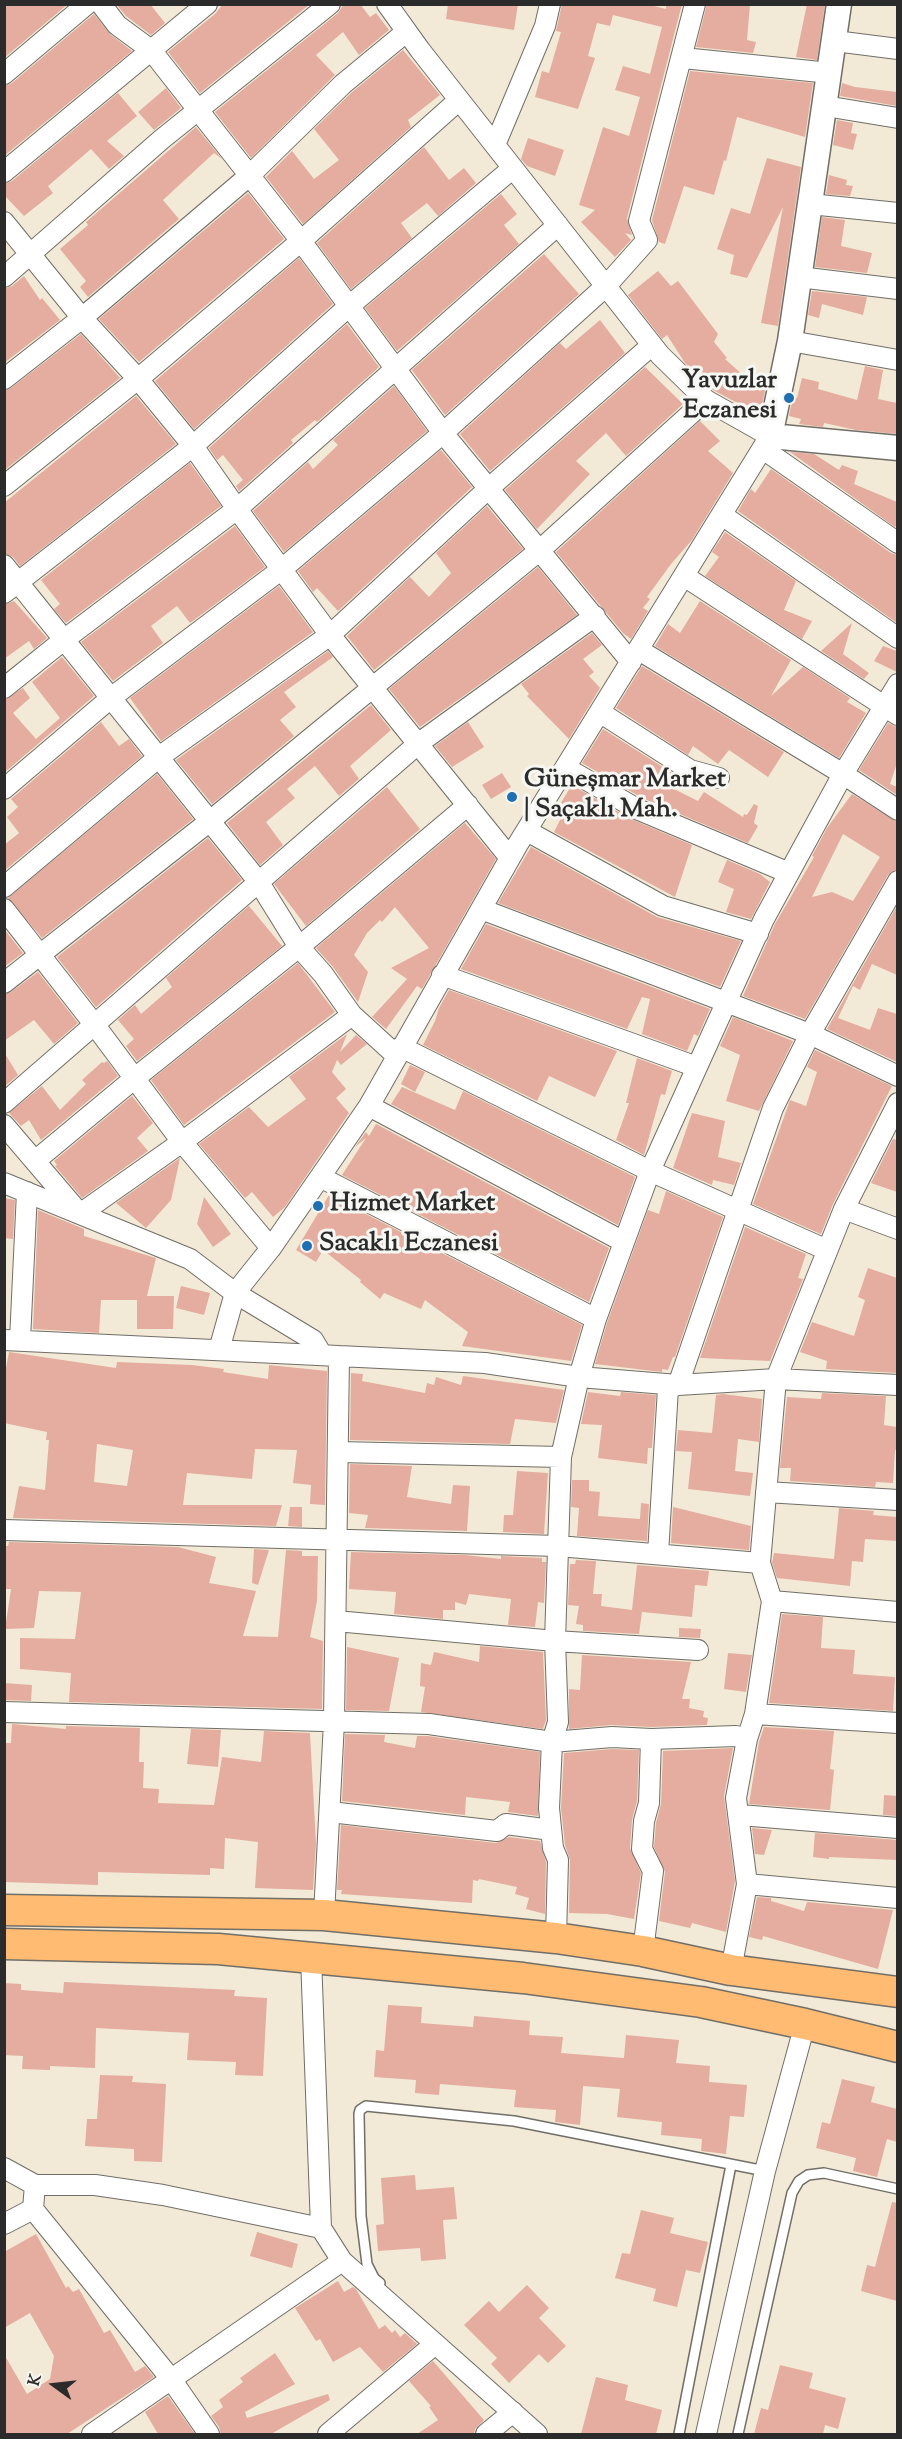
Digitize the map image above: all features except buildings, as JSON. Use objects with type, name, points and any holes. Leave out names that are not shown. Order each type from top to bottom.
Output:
[{"type":"main road","points":[[4,1910],[324,1916],[556,1938],[643,1952],[731,1970],[897,1992]]},
{"type":"main road","points":[[4,1944],[218,1949],[523,1977],[701,2002],[805,2024],[897,2047]]},
{"type":"street","points":[[4,74],[87,4]]},
{"type":"street","points":[[101,4],[117,25],[151,50],[301,241],[443,433],[595,616],[635,656],[843,774],[897,810]]},
{"type":"street","points":[[4,172],[207,4]]},
{"type":"street","points":[[4,277],[197,109],[330,4]]},
{"type":"street","points":[[387,4],[406,32],[652,345],[706,400],[766,442],[897,543]]},
{"type":"street","points":[[495,145],[545,26],[550,4]]},
{"type":"street","points":[[4,789],[112,697],[282,569],[443,433],[606,286],[647,240],[639,221],[683,58],[695,4]]},
{"type":"street","points":[[219,1350],[235,1293],[271,1248],[369,1106],[526,831],[601,713],[766,442],[790,341],[839,4]]},
{"type":"street","points":[[4,379],[82,318],[249,176],[335,91],[406,32]]},
{"type":"street","points":[[835,41],[897,49]]},
{"type":"street","points":[[683,58],[830,73]]},
{"type":"street","points":[[4,486],[138,379],[301,241],[459,100]]},
{"type":"street","points":[[825,106],[897,118]]},
{"type":"street","points":[[11,588],[193,446],[348,307],[513,168]]},
{"type":"street","points":[[810,204],[897,213]]},
{"type":"street","points":[[4,222],[82,318],[138,379],[193,446],[330,634],[510,858]]},
{"type":"street","points":[[4,688],[237,509],[558,225]]},
{"type":"street","points":[[800,277],[897,289]]},
{"type":"street","points":[[790,341],[897,360]]},
{"type":"street","points":[[4,887],[159,756],[330,634],[488,489],[652,345]]},
{"type":"street","points":[[4,983],[210,821],[540,550],[706,400]]},
{"type":"street","points":[[766,442],[897,448]]},
{"type":"street","points":[[722,515],[897,638]]},
{"type":"street","points":[[4,565],[11,588],[65,639],[112,697],[258,881],[299,947],[323,974],[352,1014],[399,1051],[650,1171],[828,1250]]},
{"type":"street","points":[[684,576],[891,710]]},
{"type":"street","points":[[4,1103],[419,743],[595,616]]},
{"type":"street","points":[[556,1938],[558,1860],[550,1830],[552,1742],[558,1722],[555,1641],[561,1457],[579,1377],[596,1319],[650,1171],[726,1003],[789,873],[843,774],[891,710],[897,684]]},
{"type":"street","points":[[601,713],[690,770],[719,778]]},
{"type":"street","points":[[566,768],[637,809],[789,873]]},
{"type":"street","points":[[35,1161],[299,947],[468,805]]},
{"type":"street","points":[[526,831],[663,906],[758,934]]},
{"type":"street","points":[[678,1385],[736,1209],[773,1108],[810,1034],[897,881]]},
{"type":"street","points":[[4,909],[182,1142],[271,1248]]},
{"type":"street","points":[[481,909],[810,1034],[897,1076]]},
{"type":"street","points":[[442,975],[697,1067]]},
{"type":"street","points":[[80,1214],[182,1142],[352,1014]]},
{"type":"street","points":[[731,1970],[747,1884],[740,1815],[736,1798],[747,1739],[755,1714],[771,1601],[760,1563],[777,1379],[844,1209],[897,1103]]},
{"type":"street","points":[[369,1106],[624,1242]]},
{"type":"street","points":[[4,1125],[80,1214]]},
{"type":"street","points":[[320,1177],[596,1319]]},
{"type":"street","points":[[4,1183],[190,1259],[235,1293],[313,1340],[330,1356],[338,1452],[338,1540],[334,1722],[324,1916]]},
{"type":"street","points":[[27,1192],[12,1340],[485,1364],[579,1377],[678,1385],[777,1379],[897,1385]]},
{"type":"street","points":[[844,1209],[897,1228]]},
{"type":"street","points":[[658,1554],[668,1388],[678,1385]]},
{"type":"street","points":[[338,1452],[561,1457]]},
{"type":"street","points":[[766,1492],[897,1500]]},
{"type":"street","points":[[4,1530],[558,1546],[760,1563]]},
{"type":"street","points":[[771,1601],[897,1612]]},
{"type":"street","points":[[336,1621],[555,1641],[698,1650]]},
{"type":"street","points":[[4,1712],[429,1724],[552,1742],[612,1737],[651,1739],[736,1736],[747,1739]]},
{"type":"street","points":[[755,1714],[897,1723]]},
{"type":"street","points":[[643,1952],[653,1871],[642,1849],[644,1821],[649,1803],[651,1739]]},
{"type":"street","points":[[330,1812],[497,1831],[506,1824],[550,1830]]},
{"type":"street","points":[[740,1815],[897,1828]]},
{"type":"street","points":[[747,1884],[897,1898]]},
{"type":"street","points":[[311,1957],[321,2228],[342,2261],[537,2434]]},
{"type":"street","points":[[706,2434],[765,2171],[805,2024]]},
{"type":"street","points":[[4,2168],[35,2185],[95,2185],[163,2195],[321,2228]]},
{"type":"street","points":[[35,2185],[33,2209],[171,2379],[209,2434]]},
{"type":"street","points":[[4,2224],[33,2209]]},
{"type":"street","points":[[92,2434],[342,2261]]},
{"type":"street","points":[[328,2434],[435,2344]]},
{"type":"street","points":[[486,2434],[513,2412]]},
{"type":"lane","points":[[550,2434],[374,2278],[367,2264],[363,2246],[360,2110],[366,2106],[490,2117],[562,2129],[765,2171]]},
{"type":"lane","points":[[679,2434],[731,2164]]},
{"type":"lane","points":[[738,2434],[792,2193],[798,2181],[808,2175],[825,2173],[897,2189]]},
{"type":"place","name":"Yavuzlar Eczanesi","points":[[789,398]]},
{"type":"place","name":"Güneşmar Market | Saçaklı Mah.","points":[[512,797]]},
{"type":"place","name":"Hizmet Market","points":[[318,1206]]},
{"type":"place","name":"Sacaklı Eczanesi","points":[[307,1246]]}]
